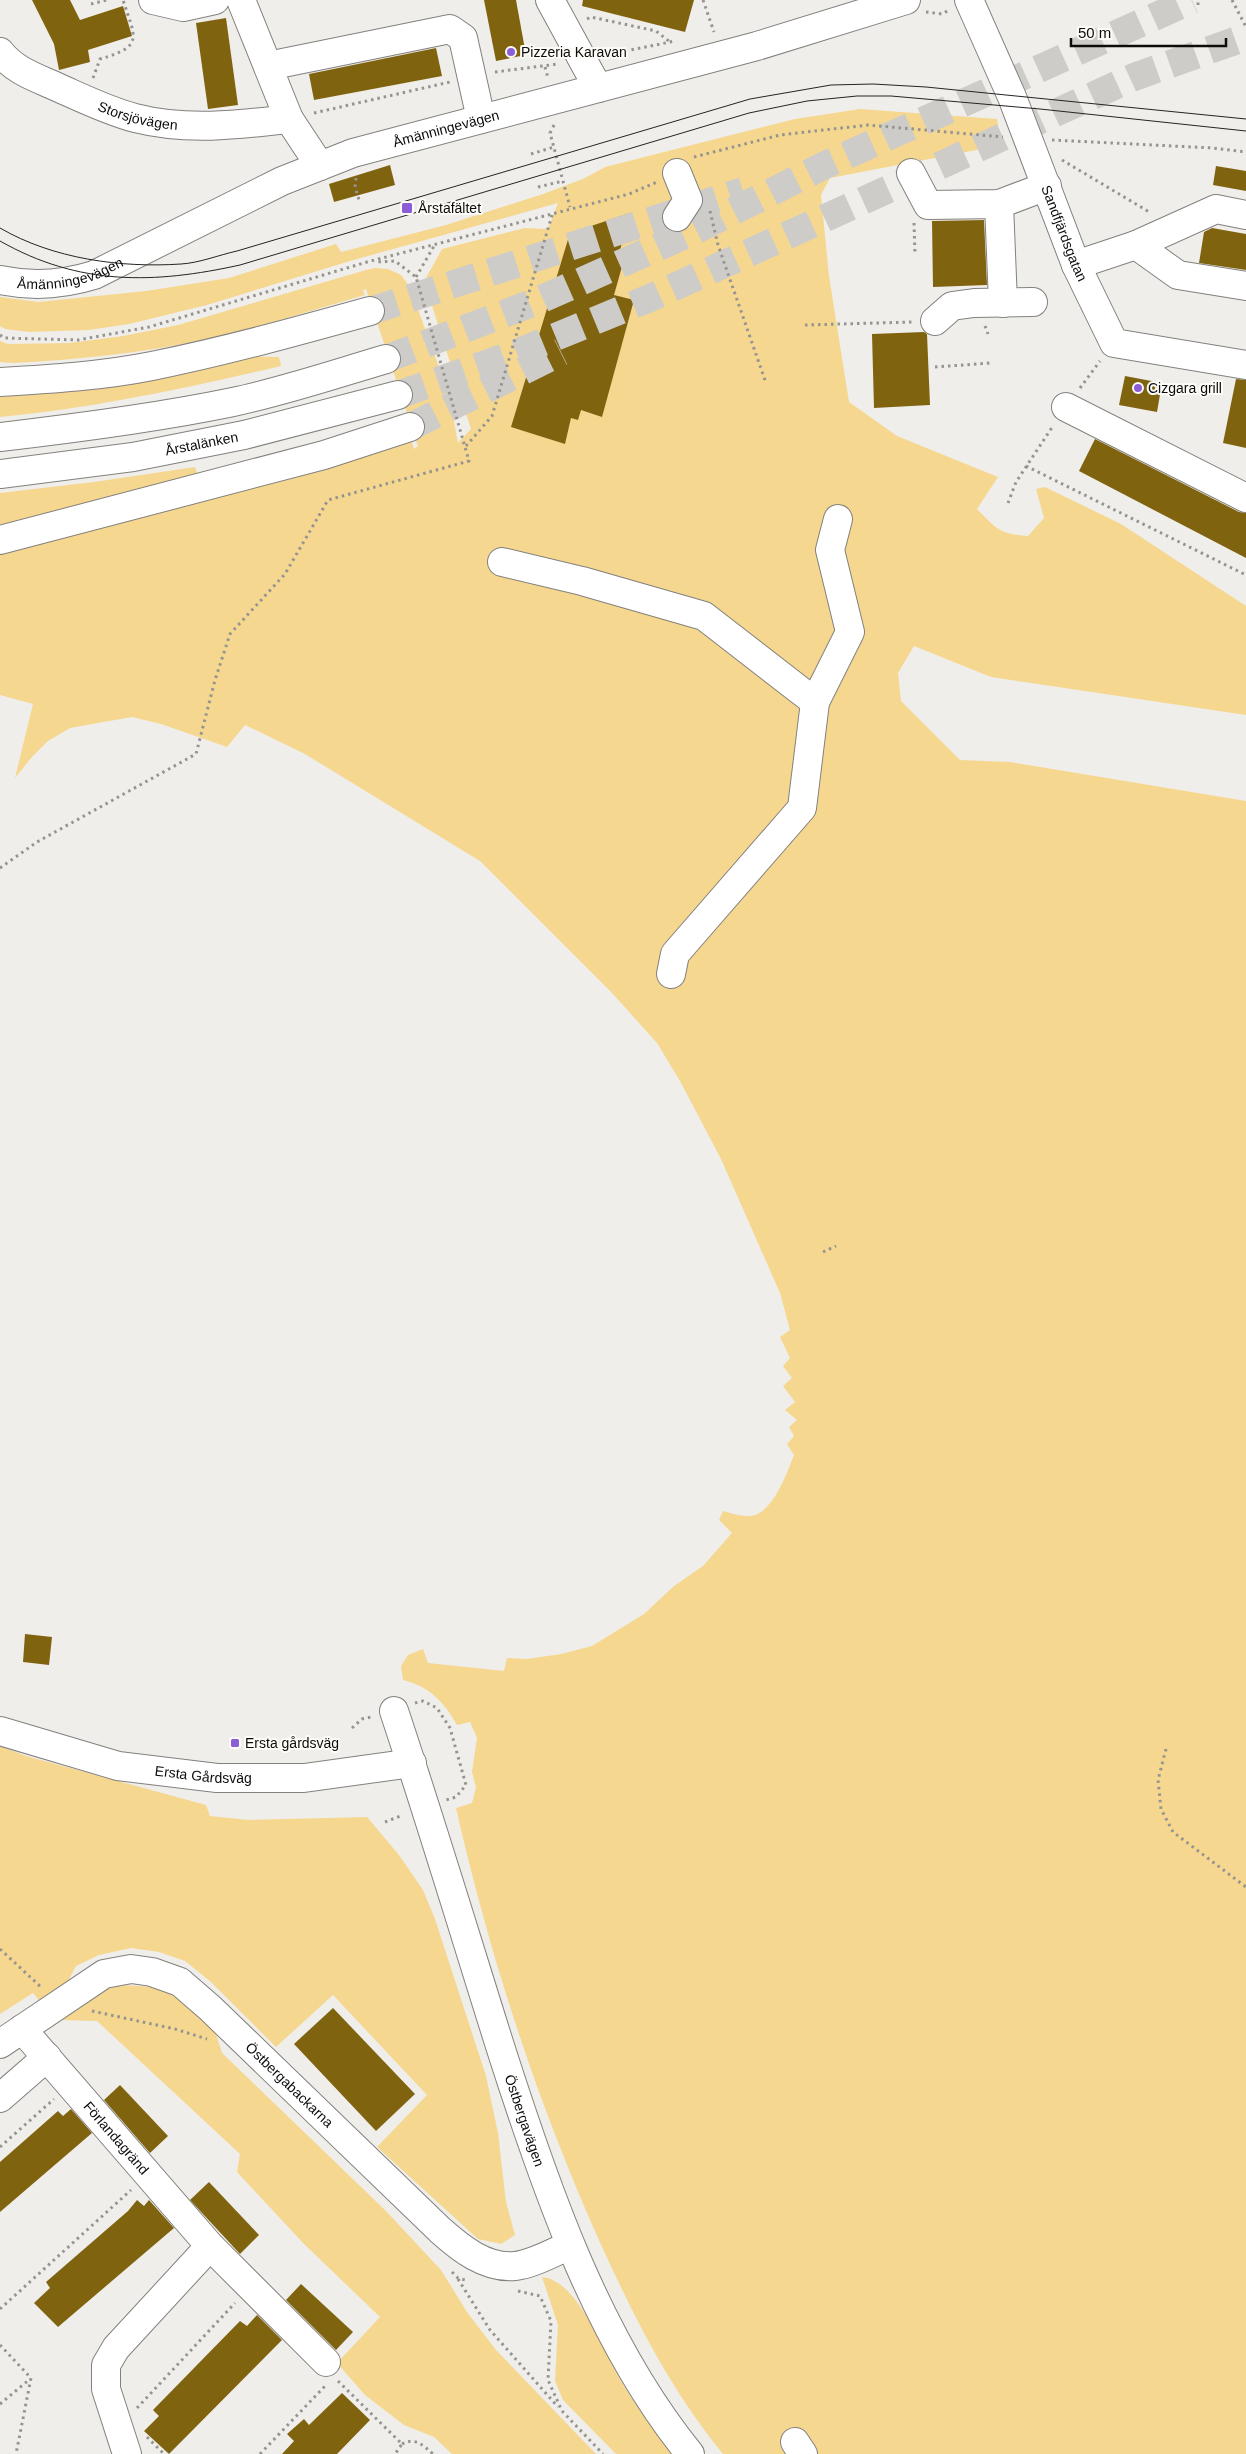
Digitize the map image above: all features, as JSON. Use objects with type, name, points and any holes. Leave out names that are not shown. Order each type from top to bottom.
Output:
[{"type":"main road","points":[[153,0],[182,7],[215,0]]},
{"type":"main road","points":[[241,0],[289,119],[320,166]]},
{"type":"main road","points":[[550,0],[598,88]]},
{"type":"main road","name":"Sandfjärdsgatan","points":[[969,0],[990,46],[1047,186],[1076,265],[1114,343],[1246,365]]},
{"type":"main road","name":"Åmänningevägen","points":[[0,280],[36,286],[70,282],[94,275],[282,181],[353,153],[756,46],[892,2]]},
{"type":"main road","points":[[268,66],[450,29],[463,38],[481,119]]},
{"type":"main road","name":"Storsjövägen","points":[[0,52],[11,66],[85,99],[133,117],[168,124],[233,126],[289,119]]},
{"type":"main road","points":[[911,173],[928,205],[999,204],[1047,186]]},
{"type":"main road","points":[[676,217],[688,200],[677,174]]},
{"type":"main road","points":[[999,204],[1003,303]]},
{"type":"main road","points":[[1076,265],[1136,245],[1216,209],[1246,215]]},
{"type":"main road","points":[[1136,245],[1178,275],[1246,286]]},
{"type":"main road","points":[[935,321],[952,306],[974,303],[1032,302]]},
{"type":"main road","points":[[0,382],[89,375],[151,366],[269,339],[370,311]]},
{"type":"main road","points":[[0,437],[117,423],[234,402],[386,359]]},
{"type":"main road","points":[[0,366],[44,367],[89,375]]},
{"type":"main road","name":"Årstalänken","points":[[0,474],[134,456],[235,437],[398,395]]},
{"type":"main road","points":[[1066,407],[1246,498]]},
{"type":"main road","points":[[0,540],[324,455],[410,427]]},
{"type":"main road","points":[[671,974],[675,954],[802,808],[815,702],[850,632],[830,550],[838,519]]},
{"type":"main road","points":[[502,562],[582,581],[704,616],[815,702]]},
{"type":"main road","name":"Östbergavägen","points":[[394,1711],[532,2145],[570,2245],[619,2345],[645,2390],[690,2454]]},
{"type":"main road","name":"Ersta Gårdsväg","points":[[0,1731],[118,1766],[217,1778],[304,1778],[412,1764]]},
{"type":"main road","name":"Östbergabackarna","points":[[0,2044],[104,1974],[130,1969],[152,1972],[180,1982],[210,2008],[461,2249],[490,2263],[515,2266],[570,2245]]},
{"type":"main road","name":"Förlandagränd","points":[[22,2029],[210,2246],[251,2286],[329,2369]]},
{"type":"main road","points":[[0,2098],[47,2057]]},
{"type":"main road","points":[[127,2454],[106,2389],[106,2365],[116,2348],[210,2246]]},
{"type":"path","points":[[91,4],[107,0]]},
{"type":"path","points":[[85,99],[100,59],[118,54],[132,44],[135,36],[123,0]]},
{"type":"path","points":[[703,0],[714,32]]},
{"type":"path","points":[[1198,0],[1198,5]]},
{"type":"path","points":[[1232,0],[1246,27]]},
{"type":"path","points":[[566,29],[591,17],[656,31],[670,42]]},
{"type":"path","points":[[289,119],[510,68],[545,67],[583,59]]},
{"type":"path","points":[[555,99],[559,114],[550,132],[570,207]]},
{"type":"path","points":[[0,335],[4,338],[78,340],[149,327],[367,262],[434,246],[570,207],[629,194],[677,174],[690,158],[780,134],[868,125],[1028,139],[1213,148],[1246,152]]},
{"type":"path","points":[[531,154],[554,146]]},
{"type":"path","points":[[1059,159],[1174,227]]},
{"type":"path","points":[[538,188],[564,181]]},
{"type":"path","points":[[355,187],[360,203]]},
{"type":"path","points":[[708,203],[718,245],[766,383]]},
{"type":"path","points":[[466,446],[492,416],[553,212]]},
{"type":"path","points":[[416,277],[434,246]]},
{"type":"path","points":[[0,868],[37,842],[196,754],[215,680],[230,634],[285,574],[328,500],[469,461],[416,277],[395,261],[367,262]]},
{"type":"path","points":[[805,325],[935,321]]},
{"type":"path","points":[[935,368],[990,363]]},
{"type":"path","points":[[1026,466],[1246,575]]},
{"type":"path","points":[[823,1252],[836,1246]]},
{"type":"path","points":[[394,1711],[423,1701],[437,1708],[450,1728],[466,1785]]},
{"type":"path","points":[[1166,1750],[1158,1780],[1161,1810],[1173,1832],[1246,1887]]},
{"type":"path","points":[[0,1950],[59,2003]]},
{"type":"path","points":[[91,2011],[175,2029],[209,2040]]},
{"type":"path","points":[[0,2147],[71,2084]]},
{"type":"path","points":[[0,2309],[148,2175]]},
{"type":"path","points":[[451,2271],[458,2278],[490,2330],[603,2454]]},
{"type":"path","points":[[458,2278],[467,2280]]},
{"type":"path","points":[[135,2411],[251,2286]]},
{"type":"path","points":[[512,2290],[540,2296],[551,2321],[548,2380],[562,2411]]},
{"type":"path","points":[[0,2345],[30,2378]]},
{"type":"path","points":[[260,2454],[329,2369],[402,2444]]},
{"type":"path","points":[[0,2404],[30,2378]]},
{"type":"path","points":[[16,2454],[30,2378]]},
{"type":"path","points":[[395,2454],[402,2444],[408,2440],[421,2443],[433,2454]]},
{"type":"shaded area","name":"Årstafältet","points":[[860,109],[997,119],[1000,138],[982,149],[830,178],[821,195],[829,276],[849,402],[897,436],[998,477],[977,509],[1004,532],[1028,536],[1044,518],[1036,489],[1045,487],[1121,524],[1246,606],[1246,715],[991,677],[914,646],[898,673],[901,701],[960,760],[1010,762],[1246,801],[1246,2454],[723,2454],[704,2430],[671,2381],[642,2330],[603,2249],[558,2142],[518,2032],[484,1920],[456,1808],[472,1803],[476,1787],[472,1772],[477,1738],[470,1722],[457,1725],[447,1709],[435,1696],[421,1686],[403,1680],[401,1666],[408,1655],[423,1649],[428,1663],[504,1671],[507,1658],[527,1659],[561,1654],[592,1646],[644,1614],[674,1586],[703,1566],[732,1533],[719,1520],[723,1511],[750,1516],[758,1514],[765,1509],[778,1492],[794,1455],[787,1444],[794,1436],[789,1427],[797,1420],[785,1410],[795,1402],[783,1386],[792,1378],[783,1366],[790,1358],[780,1337],[790,1330],[780,1293],[721,1159],[680,1081],[657,1043],[613,994],[480,861],[305,754],[245,725],[227,747],[161,724],[132,717],[70,728],[48,741],[15,778],[33,704],[0,695],[0,555],[35,543],[196,501],[204,501],[295,478],[412,442],[414,449],[418,446],[366,289],[363,290],[365,295],[262,325],[189,343],[160,348],[101,356],[13,363],[0,362],[0,341],[8,344],[70,343],[123,336],[178,325],[366,270],[375,268],[388,269],[401,275],[410,287],[449,395],[458,443],[471,429],[429,296],[426,278],[442,249],[525,228],[548,229],[558,203],[350,261],[207,305],[129,324],[89,330],[29,332],[5,329],[0,326],[0,297],[38,302],[146,291],[229,278],[336,244],[341,252],[446,225],[543,194],[583,179],[605,167],[795,119]]},
{"type":"shaded area","points":[[239,356],[279,357],[281,366],[141,396],[71,408],[0,417],[0,397],[34,394]]},
{"type":"shaded area","points":[[195,467],[198,476],[0,526],[0,493],[94,482]]},
{"type":"shaded area","points":[[0,1746],[26,1756],[206,1805],[210,1816],[249,1820],[367,1817],[399,1855],[423,1890],[435,1919],[486,2076],[498,2133],[506,2202],[515,2235],[501,2244],[478,2239],[377,2147],[427,2095],[333,1995],[276,2047],[211,1982],[185,1961],[159,1952],[131,1948],[99,1955],[76,1966],[68,1981],[40,2002],[33,1993],[0,2014]]},
{"type":"shaded area","points":[[123,1985],[152,1987],[180,1998],[214,2028],[222,2053],[386,2211],[441,2270],[467,2312],[496,2350],[596,2454],[452,2454],[434,2437],[404,2425],[365,2395],[337,2363],[380,2317],[304,2244],[237,2172],[240,2154],[97,2021],[61,2020],[75,2005],[88,1996],[102,1990]]},
{"type":"shaded area","points":[[542,2277],[555,2281],[579,2304],[627,2391],[672,2454],[616,2454],[563,2400],[555,2381],[558,2325]]},
{"type":"building","points":[[32,0],[70,0],[80,20],[123,6],[132,36],[88,50],[90,62],[59,70],[54,44]]},
{"type":"building","points":[[484,0],[516,0],[526,55],[496,61]]},
{"type":"building","points":[[583,0],[694,0],[685,32],[582,6]]},
{"type":"building","points":[[226,18],[238,105],[208,109],[196,23]]},
{"type":"building","points":[[436,48],[442,76],[314,100],[309,74]]},
{"type":"building","points":[[390,165],[395,185],[334,202],[329,184]]},
{"type":"building","points":[[1216,166],[1246,171],[1246,191],[1213,185]]},
{"type":"building","points":[[630,213],[619,254],[625,256],[614,295],[634,300],[602,417],[581,410],[578,420],[571,418],[565,444],[511,427],[570,233]]},
{"type":"building","points":[[984,220],[987,285],[933,287],[932,221]]},
{"type":"building","points":[[1212,228],[1246,234],[1246,270],[1199,263],[1204,232]]},
{"type":"building","points":[[924,332],[927,334],[930,405],[874,408],[872,334]]},
{"type":"building","points":[[1125,376],[1162,383],[1157,412],[1119,405]]},
{"type":"building","points":[[1236,379],[1246,380],[1246,448],[1223,443]]},
{"type":"building","points":[[1095,439],[1239,512],[1246,513],[1246,558],[1079,471]]},
{"type":"building","points":[[25,1634],[52,1637],[49,1665],[23,1662]]},
{"type":"building","points":[[333,2008],[415,2094],[376,2131],[294,2044]]},
{"type":"building","points":[[120,2085],[168,2136],[150,2153],[104,2100]]},
{"type":"building","points":[[71,2109],[92,2133],[0,2212],[0,2162],[58,2111],[63,2116]]},
{"type":"building","points":[[209,2182],[259,2235],[240,2254],[190,2200]]},
{"type":"building","points":[[137,2200],[144,2206],[149,2200],[174,2228],[58,2327],[34,2303],[50,2288],[46,2282],[128,2211]]},
{"type":"building","points":[[301,2284],[353,2332],[336,2350],[286,2300]]},
{"type":"building","points":[[257,2315],[282,2340],[169,2454],[144,2431],[159,2416],[153,2410],[240,2321],[247,2326]]},
{"type":"building","points":[[342,2393],[370,2420],[337,2454],[282,2454],[294,2441],[287,2434],[304,2419],[309,2425]]},
{"type":"tunnel","points":[[386,359],[535,302],[694,231],[825,165],[1192,0]]},
{"type":"tunnel","points":[[398,395],[514,354],[650,298],[1134,77],[1246,37]]},
{"type":"tunnel","points":[[370,311],[743,191]]},
{"type":"tunnel","points":[[410,427],[561,352]]},
{"type":"tram line","points":[[0,228],[42,247],[65,254],[111,263],[158,265],[202,261],[750,99],[831,85],[873,84],[926,87],[1246,119]]},
{"type":"tram line","points":[[0,241],[29,256],[88,273],[117,277],[147,278],[208,271],[240,265],[749,113],[807,101],[857,96],[891,96],[1040,109],[1246,131]]},
{"type":"place","name":"Pizzeria Karavan","points":[[511,52]]},
{"type":"place","name":"Årstafältet","points":[[407,208]]},
{"type":"place","name":"Cizgara grill","points":[[1138,388]]},
{"type":"place","name":"Ersta gårdsväg","points":[[235,1743]]}]
